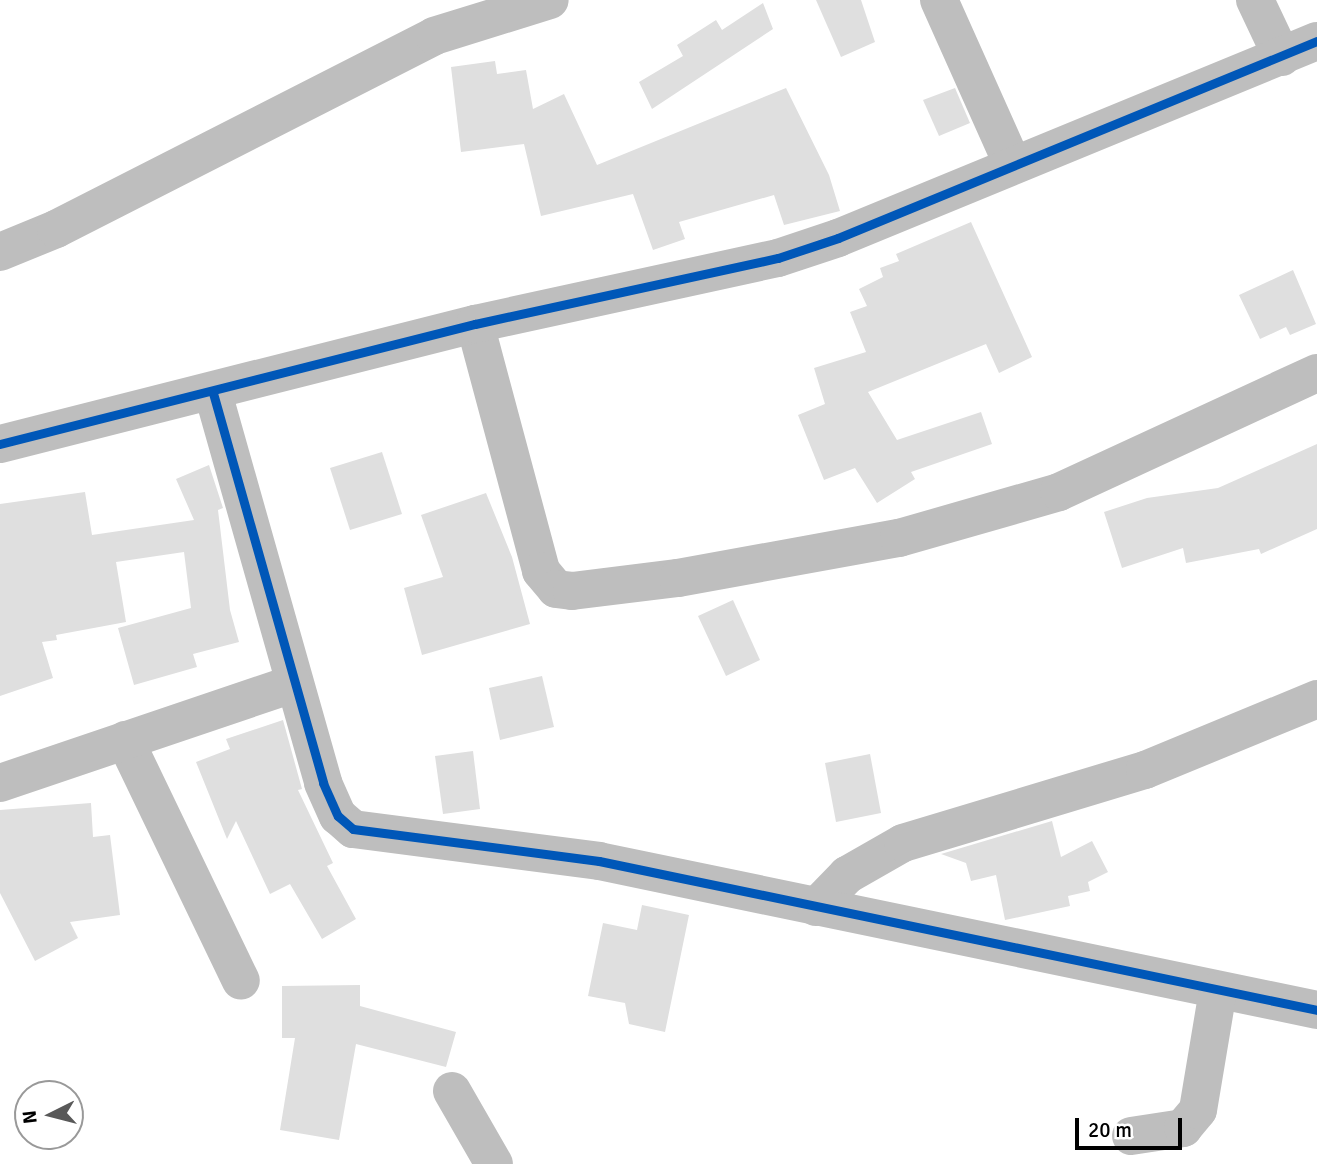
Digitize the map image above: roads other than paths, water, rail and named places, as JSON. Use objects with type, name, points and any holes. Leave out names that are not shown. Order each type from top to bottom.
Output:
[{"type":"street","points":[[0,252],[81,216],[434,36],[550,0]]},
{"type":"street","points":[[939,0],[1012,163]]},
{"type":"street","points":[[1255,0],[1282,57]]},
{"type":"street","points":[[0,444],[213,393],[475,324],[778,258],[838,238],[1012,163],[1317,41]]},
{"type":"street","points":[[475,324],[541,571],[556,589],[572,590],[677,578],[899,538],[1059,492],[1317,373]]},
{"type":"street","points":[[213,393],[323,783],[338,816],[353,829],[599,861],[1317,1010]]},
{"type":"street","points":[[0,783],[293,684]]},
{"type":"street","points":[[816,907],[847,876],[903,843],[1145,770],[1317,699]]},
{"type":"street","points":[[125,740],[241,981]]},
{"type":"street","points":[[1131,1136],[1183,1129],[1198,1110],[1219,991]]},
{"type":"street","points":[[452,1091],[494,1164]]}]
